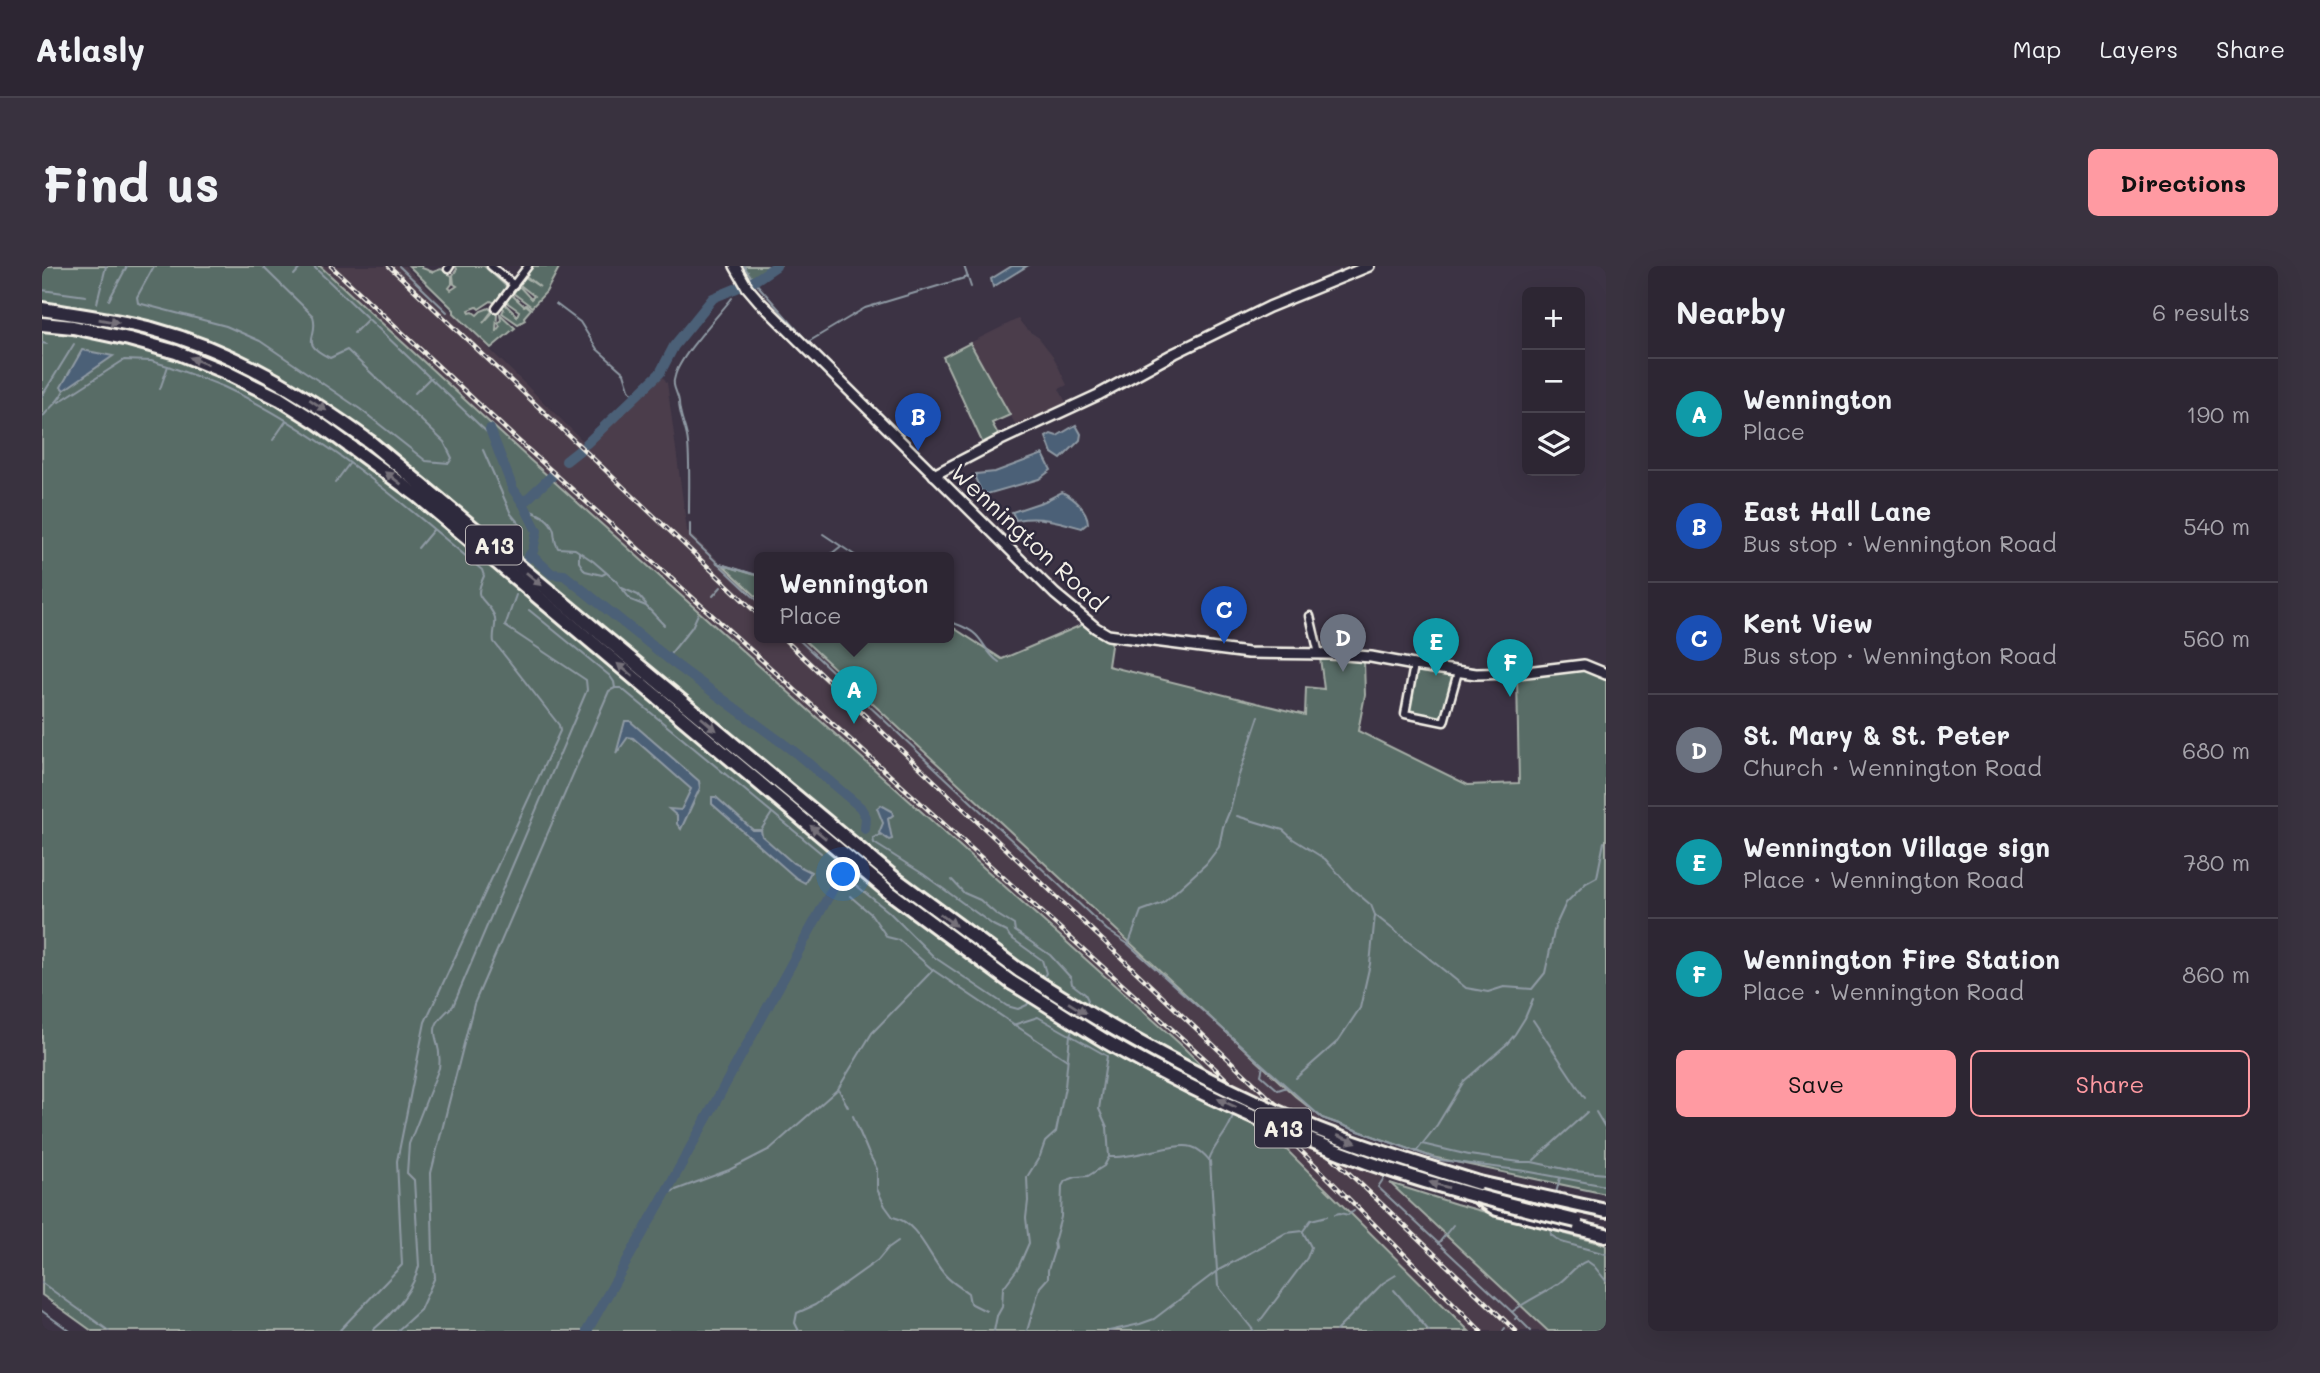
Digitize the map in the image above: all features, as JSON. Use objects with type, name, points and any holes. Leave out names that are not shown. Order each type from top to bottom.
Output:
[{"type":"highway","name":"A13","points":[[42,309],[152,329],[202,345],[269,376],[322,408],[370,442],[1016,977],[1195,1074],[1317,1129],[1479,1183],[1606,1211]]},
{"type":"highway","name":"A13","points":[[42,324],[73,327],[176,352],[236,377],[280,399],[318,423],[418,496],[889,892],[1109,1043],[1222,1101],[1341,1153],[1410,1177],[1575,1224],[1606,1227]]},
{"type":"highway","points":[[1575,1224],[1606,1235]]},
{"type":"main road","name":"Wennington Road","points":[[735,266],[747,287],[811,354],[1055,594],[1103,632],[1248,653],[1371,657],[1458,672],[1518,673],[1584,665],[1606,674]]},
{"type":"main road","points":[[934,475],[1001,439],[1098,395],[1175,353],[1269,307],[1369,266]]},
{"type":"street","points":[[491,266],[514,285]]},
{"type":"street","points":[[496,308],[528,266]]},
{"type":"street","points":[[1310,616],[1320,654]]},
{"type":"street","points":[[1414,665],[1405,714],[1444,722],[1458,672]]},
{"type":"shaded area","points":[[320,266],[405,266],[586,444],[660,373],[667,383],[687,531],[754,594],[754,643],[807,643],[1548,1331],[1469,1331],[1179,1043],[529,459]]},
{"type":"shaded area","points":[[1018,319],[1039,338],[1053,356],[1067,385],[1059,389],[1069,408],[1019,431],[970,343]]},
{"type":"green space","points":[[42,266],[320,266],[529,459],[1179,1043],[1469,1331],[92,1331],[42,1295]]},
{"type":"green space","points":[[409,266],[422,266],[433,272],[441,269],[452,276],[449,288],[451,290],[457,286],[454,284],[453,275],[457,269],[455,266],[484,266],[508,288],[496,303],[491,301],[479,309],[477,307],[469,310],[470,313],[477,315],[489,308],[492,311],[483,323],[494,311],[497,314],[496,331],[500,326],[500,314],[515,328],[491,348]]},
{"type":"green space","points":[[533,266],[560,266],[546,292],[532,307],[513,293],[519,286],[531,299],[534,296],[520,285],[525,277],[540,287],[526,276]]},
{"type":"green space","points":[[742,266],[779,266],[753,284]]},
{"type":"green space","points":[[511,294],[531,309],[524,317],[525,320],[518,324],[502,313],[504,309],[501,306],[504,303],[517,316],[519,311],[505,301]]},
{"type":"green space","points":[[970,343],[1010,415],[992,423],[1001,440],[984,446],[943,357]]},
{"type":"green space","points":[[723,565],[754,574],[754,594]]},
{"type":"green space","points":[[1084,624],[1098,635],[1112,639],[1108,666],[1305,715],[1306,687],[1324,689],[1320,658],[1364,660],[1365,695],[1358,731],[1468,785],[1519,783],[1517,677],[1578,669],[1606,679],[1606,1194],[1432,1157],[1322,1118],[1295,1096],[807,643],[954,643],[954,628],[1002,659]]},
{"type":"green space","points":[[1414,671],[1455,677],[1443,718],[1412,713],[1409,710]]},
{"type":"green space","points":[[1390,1183],[1606,1245],[1606,1331],[1548,1331]]},
{"type":"water","points":[[1012,266],[1027,266],[993,287],[991,279]]},
{"type":"water","points":[[82,350],[113,356],[64,390],[61,387]]},
{"type":"water","points":[[1076,425],[1081,434],[1080,440],[1061,459],[1052,453],[1046,437],[1051,434],[1057,436]]},
{"type":"water","points":[[1043,454],[1051,470],[1039,479],[987,494],[981,491],[976,474],[995,472]]},
{"type":"water","points":[[1062,492],[1075,501],[1085,513],[1088,523],[1082,528],[1041,519],[1016,520],[1012,512],[1045,501]]},
{"type":"water","points":[[625,721],[630,721],[699,781],[700,788],[681,829],[677,824],[677,816],[669,809],[681,810],[691,789],[633,738],[628,737],[616,754]]},
{"type":"water","points":[[712,797],[716,797],[753,830],[761,830],[762,836],[793,863],[811,872],[805,883],[712,804]]},
{"type":"water","points":[[881,805],[892,811],[893,815],[888,819],[892,839],[889,840],[879,833],[883,823],[877,808]]},
{"type":"waterway","points":[[97,303],[106,266]]},
{"type":"waterway","points":[[109,300],[127,266]]},
{"type":"waterway","points":[[154,266],[137,297],[138,303],[226,326],[260,341],[360,409],[426,461],[449,463],[452,458],[444,442],[347,350],[330,358],[314,348],[313,316],[262,266]]},
{"type":"waterway","points":[[294,275],[302,266]]},
{"type":"waterway","points":[[313,266],[494,439]]},
{"type":"waterway","points":[[399,266],[447,312]]},
{"type":"waterway","points":[[744,266],[808,342],[865,308],[968,277]]},
{"type":"waterway","points":[[586,444],[660,373],[674,346],[713,298],[754,281],[776,266]]},
{"type":"waterway","points":[[964,266],[971,287]]},
{"type":"waterway","points":[[42,290],[86,296]]},
{"type":"waterway","points":[[689,513],[688,443],[674,380],[678,368],[692,347],[732,298]]},
{"type":"waterway","points":[[556,304],[580,322],[597,349],[624,373],[629,389],[635,397]]},
{"type":"waterway","points":[[354,333],[368,319]]},
{"type":"waterway","points":[[42,343],[47,344]]},
{"type":"waterway","points":[[42,396],[74,344]]},
{"type":"waterway","points":[[59,402],[124,360],[151,361],[168,366],[160,389]]},
{"type":"waterway","points":[[168,366],[224,387],[258,404],[326,446],[391,494],[482,570],[484,576],[479,594],[495,618],[494,642],[559,725],[560,731],[425,1022],[397,1161],[402,1265],[339,1331]]},
{"type":"waterway","points":[[415,393],[429,379]]},
{"type":"waterway","points":[[42,418],[64,390]]},
{"type":"waterway","points":[[273,440],[286,421]]},
{"type":"waterway","points":[[490,429],[513,489],[537,531],[533,551],[527,559]]},
{"type":"waterway","points":[[483,450],[511,514],[521,526],[516,542]]},
{"type":"waterway","points":[[566,461],[580,450]]},
{"type":"waterway","points":[[335,483],[349,464]]},
{"type":"waterway","points":[[523,503],[552,476]]},
{"type":"waterway","points":[[526,509],[550,522],[558,548],[575,549],[593,561],[616,581],[631,600],[646,606],[664,625]]},
{"type":"waterway","points":[[690,523],[690,537],[754,597]]},
{"type":"waterway","points":[[418,548],[433,530]]},
{"type":"waterway","points":[[823,534],[850,552]]},
{"type":"waterway","points":[[834,552],[840,547]]},
{"type":"waterway","points":[[579,552],[579,562],[585,571],[602,575],[606,573]]},
{"type":"waterway","points":[[530,554],[552,574],[564,575],[675,664],[796,753],[860,807],[866,817],[865,829]]},
{"type":"waterway","points":[[717,563],[754,574]]},
{"type":"waterway","points":[[713,596],[721,587]]},
{"type":"waterway","points":[[622,588],[638,595],[646,604]]},
{"type":"waterway","points":[[372,1331],[401,1302],[412,1285],[419,1266],[414,1180],[407,1173],[409,1144],[439,1068],[439,1048],[435,1035],[437,1023],[453,1006],[587,690],[586,680],[505,626],[516,595]]},
{"type":"waterway","points":[[397,1331],[420,1310],[435,1277],[431,1173],[474,1004],[609,691],[615,688],[610,676],[529,610]]},
{"type":"waterway","points":[[667,658],[692,627],[698,614]]},
{"type":"waterway","points":[[954,623],[973,632],[999,662]]},
{"type":"waterway","points":[[802,643],[1107,930],[1128,944],[1322,1118],[1440,1160],[1525,1171],[1606,1186]]},
{"type":"waterway","points":[[615,688],[621,688],[821,853]]},
{"type":"waterway","points":[[1129,943],[1141,911],[1163,903],[1206,864],[1219,847],[1259,716]]},
{"type":"waterway","points":[[761,830],[772,813]]},
{"type":"waterway","points":[[1237,816],[1283,830],[1325,859],[1352,889],[1371,905],[1375,915],[1370,964],[1360,1008],[1338,1041],[1296,1078]]},
{"type":"waterway","points":[[880,835],[873,838],[874,843],[1007,932],[1042,960],[1046,973],[1042,980]]},
{"type":"waterway","points":[[1375,915],[1466,988],[1488,992],[1504,987],[1532,989],[1545,973],[1555,927],[1566,903],[1586,883],[1597,877],[1604,842]]},
{"type":"waterway","points":[[587,1331],[843,870]]},
{"type":"waterway","points":[[952,880],[964,893],[980,900],[1014,925],[1015,931],[1050,955],[1071,978],[1072,984],[1085,994],[1088,1000],[1085,1006]]},
{"type":"waterway","points":[[852,882],[889,912],[934,957],[1007,1006],[1018,1009],[1027,1005],[1030,1000]]},
{"type":"waterway","points":[[850,896],[871,914],[887,937],[899,940],[933,970],[1067,1060]]},
{"type":"waterway","points":[[665,1194],[729,1170],[770,1149],[838,1089],[872,1033],[933,970]]},
{"type":"waterway","points":[[1416,1152],[1437,1125],[1464,1081],[1515,1034],[1533,999]]},
{"type":"waterway","points":[[1013,1025],[1038,1017],[1107,1056],[1099,1109],[1107,1127],[1109,1157],[1104,1166],[1088,1176],[1065,1181],[1062,1186],[1061,1217],[1048,1278],[1040,1287],[1027,1331]]},
{"type":"waterway","points":[[1533,1020],[1585,1098]]},
{"type":"waterway","points":[[997,1316],[1002,1307],[1003,1288],[1018,1268],[1029,1243],[1026,1218],[1027,1177],[1045,1142],[1056,1132],[1065,1087],[1070,1035],[1074,1026]]},
{"type":"waterway","points":[[1263,1066],[1261,1075],[1278,1090],[1287,1087]]},
{"type":"waterway","points":[[839,1090],[848,1107]]},
{"type":"waterway","points":[[1534,1160],[1587,1112]]},
{"type":"waterway","points":[[1596,1112],[1606,1129]]},
{"type":"waterway","points":[[1209,1160],[1229,1127],[1233,1115]]},
{"type":"waterway","points":[[853,1116],[877,1169],[877,1189],[885,1206],[893,1217],[902,1220],[916,1233],[945,1275],[968,1293],[970,1303],[986,1311]]},
{"type":"waterway","points":[[1422,1144],[1469,1155],[1606,1174]]},
{"type":"waterway","points":[[1110,1157],[1185,1146],[1197,1149],[1210,1161],[1218,1286],[1254,1331]]},
{"type":"waterway","points":[[1386,1175],[1378,1187],[1512,1312]]},
{"type":"waterway","points":[[1556,1193],[1560,1178]]},
{"type":"waterway","points":[[1335,1214],[1348,1215],[1354,1211]]},
{"type":"waterway","points":[[1109,1331],[1154,1319],[1217,1271],[1286,1233],[1303,1231],[1311,1220],[1327,1216]]},
{"type":"waterway","points":[[1438,1244],[1453,1225]]},
{"type":"waterway","points":[[1550,1226],[1551,1235],[1561,1242],[1606,1254]]},
{"type":"waterway","points":[[1260,1321],[1307,1258],[1311,1247],[1303,1232]]},
{"type":"waterway","points":[[799,1331],[795,1323],[797,1313],[815,1305],[878,1260],[898,1241]]},
{"type":"waterway","points":[[1515,1319],[1517,1317],[1512,1312],[1560,1282],[1587,1261],[1606,1281]]},
{"type":"waterway","points":[[1336,1331],[1383,1283],[1396,1275]]},
{"type":"waterway","points":[[42,1283],[109,1331]]},
{"type":"waterway","points":[[1394,1290],[1429,1331]]},
{"type":"waterway","points":[[42,1311],[70,1331]]},
{"type":"waterway","points":[[994,1331],[997,1316]]},
{"type":"waterway","points":[[1517,1317],[1531,1331]]},
{"type":"railway","points":[[331,266],[513,436],[1204,1058],[1481,1331]]},
{"type":"railway","points":[[389,266],[754,610]]},
{"type":"railway","points":[[788,643],[1516,1331]]},
{"type":"place","name":"East Hall Lane","points":[[918,451]]},
{"type":"place","name":"Kent View","points":[[1224,644]]},
{"type":"place","name":"St. Mary & St. Peter","points":[[1343,672]]},
{"type":"place","name":"Wennington Village sign","points":[[1436,676]]},
{"type":"place","name":"Wennington Fire Station","points":[[1510,697]]},
{"type":"place","name":"Wennington","points":[[854,724]]}]
